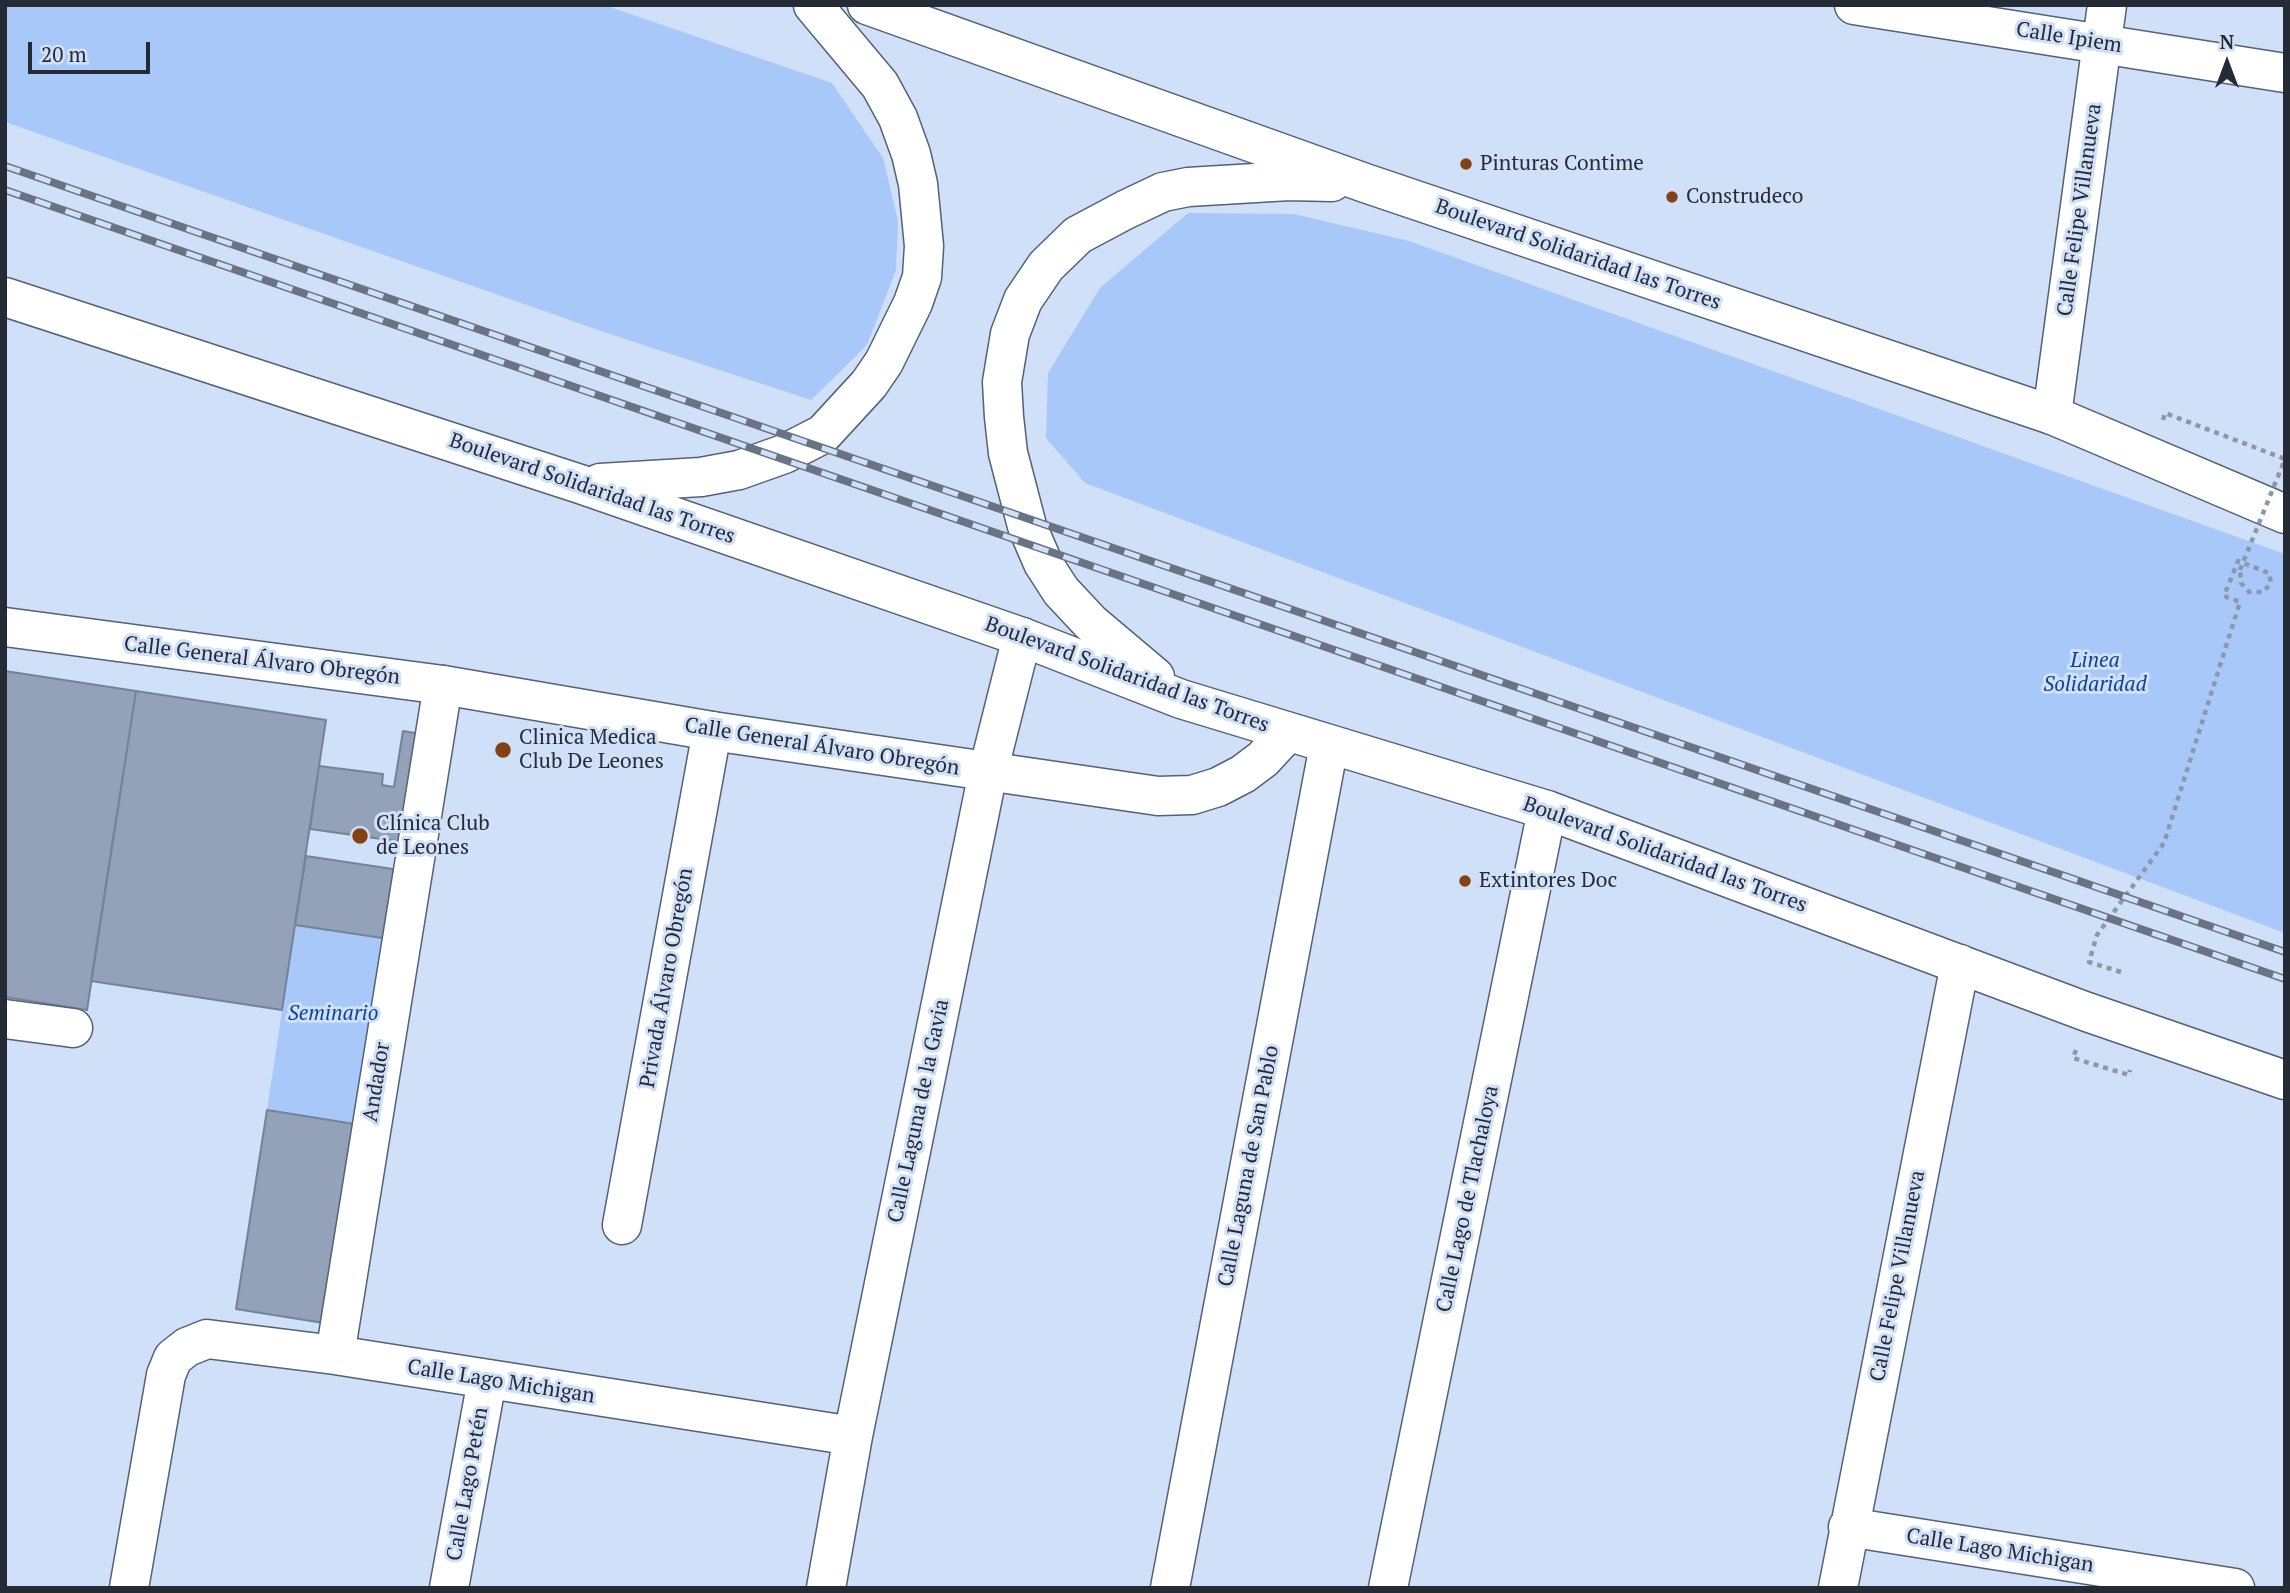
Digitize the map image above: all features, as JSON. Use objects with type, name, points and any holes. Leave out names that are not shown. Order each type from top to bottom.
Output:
[{"type":"street","points":[[580,484],[701,477],[739,470],[784,454],[823,434],[869,384],[884,362],[913,303],[922,277],[924,246],[918,184],[911,154],[898,118],[880,85],[813,5]]},
{"type":"street","name":"Boulevard Solidaridad las Torres","points":[[867,5],[1366,183],[2052,415],[2285,514]]},
{"type":"street","name":"Calle Ipiem","points":[[1854,5],[2285,73]]},
{"type":"street","name":"Calle Felipe Villanueva","points":[[2052,415],[2106,5]]},
{"type":"street","points":[[1181,699],[1091,623],[1061,591],[1043,564],[1027,526],[1008,453],[1002,382],[1010,334],[1023,300],[1046,266],[1078,235],[1163,192],[1289,181],[1366,183]]},
{"type":"street","name":"Boulevard Solidaridad las Torres","points":[[5,297],[580,484],[1022,636],[1181,699],[1547,810],[1960,964],[2285,1080]]},
{"type":"street","name":"Calle General Álvaro Obregón","points":[[5,627],[443,685],[712,730],[1158,796],[1192,795],[1243,775],[1287,733]]},
{"type":"street","name":"Calle Laguna de la Gavia","points":[[826,1588],[853,1436],[988,772],[1022,636]]},
{"type":"street","name":"Andador","points":[[335,1355],[443,685]]},
{"type":"street","name":"Privada Álvaro Obregón","points":[[622,1225],[712,730]]},
{"type":"street","name":"Calle Laguna de San Pablo","points":[[1170,1588],[1329,745]]},
{"type":"street","name":"Calle Lago de Tlachaloya","points":[[1388,1588],[1547,810]]},
{"type":"street","name":"Calle Felipe Villanueva","points":[[1838,1588],[1960,964]]},
{"type":"street","points":[[5,1019],[73,1028]]},
{"type":"street","name":"Calle Lago Michigan","points":[[129,1588],[166,1375],[173,1358],[187,1347],[207,1339],[335,1355],[853,1436]]},
{"type":"street","name":"Calle Lago Petén","points":[[449,1588],[487,1380]]},
{"type":"street","name":"Calle Lago Michigan","points":[[1849,1527],[2235,1588]]},
{"type":"path","points":[[2122,972],[2089,962],[2097,935],[2164,843],[2240,602],[2224,596],[2238,561],[2269,573],[2271,583],[2263,592],[2249,592],[2241,583],[2240,570],[2285,459],[2165,413]]},
{"type":"green space","points":[[5,5],[604,5],[832,83],[883,158],[898,221],[896,270],[867,345],[811,400],[604,332],[5,122]]},
{"type":"green space","name":"Linea Solidaridad","points":[[1188,213],[1294,214],[1409,241],[2285,554],[2285,933],[1085,483],[1046,438],[1048,373],[1100,288]]},
{"type":"green space","name":"Seminario","points":[[295,925],[396,940],[367,1126],[267,1110]]},
{"type":"building","points":[[5,671],[136,691],[87,1010],[5,997]]},
{"type":"building","points":[[136,691],[326,720],[282,1010],[91,981]]},
{"type":"building","points":[[403,731],[427,735],[410,843],[310,829],[319,766],[383,774],[382,785],[394,787]]},
{"type":"building","points":[[306,856],[406,871],[396,940],[295,925]]},
{"type":"building","points":[[267,1110],[367,1126],[336,1325],[236,1309]]},
{"type":"railway","points":[[5,166],[2285,952]]},
{"type":"railway","points":[[5,190],[2285,979]]},
{"type":"place","name":"Pinturas Contime","points":[[1466,164]]},
{"type":"place","name":"Construdeco","points":[[1672,197]]},
{"type":"place","name":"Clinica Medica Club De Leones","points":[[503,750]]},
{"type":"place","name":"Clínica Club de Leones","points":[[360,836]]},
{"type":"place","name":"Extintores Doc","points":[[1465,881]]}]
